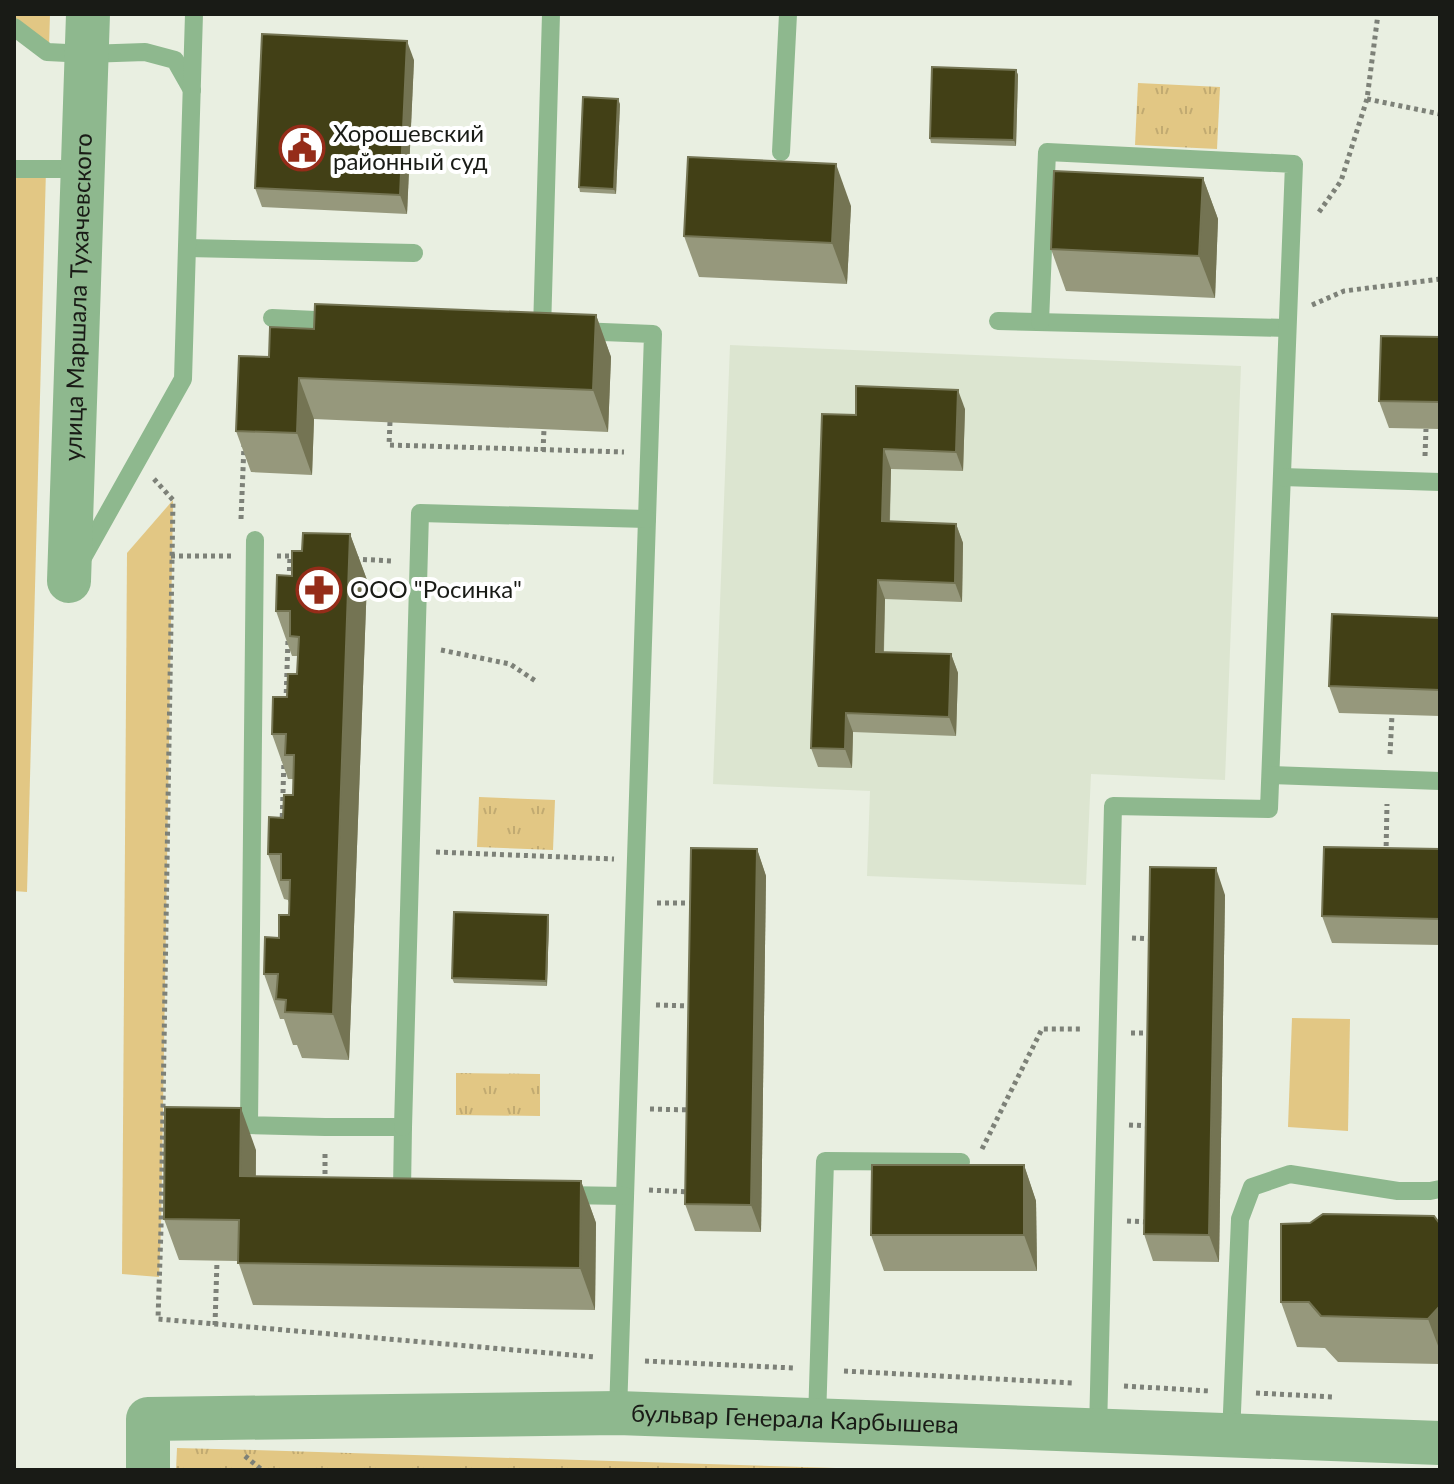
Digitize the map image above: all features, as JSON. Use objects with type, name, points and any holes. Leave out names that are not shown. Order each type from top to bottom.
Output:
[{"type":"street","name":"улица Маршала Тухачевского","points":[[69,581],[88,34]]},
{"type":"street","name":"бульвар Генерала Карбышева","points":[[148,1470],[148,1419],[618,1413],[1440,1443]]},
{"type":"lane","points":[[69,581],[183,379],[194,14]]},
{"type":"lane","points":[[551,14],[534,330],[653,334],[618,1413]]},
{"type":"lane","points":[[781,152],[788,14]]},
{"type":"lane","points":[[14,27],[47,52],[88,34],[175,60],[192,90]]},
{"type":"lane","points":[[1040,322],[1047,152],[1294,164],[1269,809],[1113,806],[1098,1431]]},
{"type":"lane","points":[[14,169],[83,169]]},
{"type":"lane","points":[[187,248],[414,253]]},
{"type":"lane","points":[[272,318],[351,322]]},
{"type":"lane","points":[[998,321],[1287,322]]},
{"type":"lane","points":[[1282,477],[1440,482]]},
{"type":"lane","points":[[433,1191],[402,1190],[420,513],[647,519]]},
{"type":"lane","points":[[255,540],[249,1125],[403,1127]]},
{"type":"lane","points":[[1271,775],[1440,781]]},
{"type":"lane","points":[[817,1420],[825,1161],[961,1162]]},
{"type":"lane","points":[[1231,1436],[1240,1219],[1252,1187],[1290,1174],[1398,1191],[1440,1189]]},
{"type":"lane","points":[[539,1194],[625,1193]]},
{"type":"path","points":[[1290,252],[1341,181],[1367,99],[1378,14]]},
{"type":"path","points":[[1367,99],[1440,114]]},
{"type":"path","points":[[1287,322],[1344,291],[1440,279]]},
{"type":"path","points":[[390,422],[389,445],[649,453]]},
{"type":"path","points":[[543,451],[544,429]]},
{"type":"path","points":[[241,524],[244,444]]},
{"type":"path","points":[[137,461],[173,500],[158,1319]]},
{"type":"path","points":[[347,559],[419,562]]},
{"type":"path","points":[[417,645],[510,664],[537,682]]},
{"type":"path","points":[[411,851],[636,860]]},
{"type":"path","points":[[635,902],[700,903]]},
{"type":"path","points":[[632,1004],[699,1007]]},
{"type":"path","points":[[961,1162],[977,1158],[1042,1029],[1108,1029]]},
{"type":"path","points":[[628,1109],[697,1110]]},
{"type":"path","points":[[325,1127],[325,1188]]},
{"type":"path","points":[[625,1193],[696,1193]]},
{"type":"path","points":[[215,1325],[217,1261]]},
{"type":"shaded area","points":[[730,345],[1241,366],[1225,780],[1091,774],[1086,885],[867,876],[870,791],[713,784]]},
{"type":"green space","points":[[14,14],[50,14],[49,46],[14,19]]},
{"type":"green space","points":[[1138,83],[1220,87],[1217,149],[1135,145]]},
{"type":"green space","points":[[14,169],[46,169],[27,892],[14,891]]},
{"type":"green space","points":[[173,500],[159,1277],[122,1274],[127,553]]},
{"type":"green space","points":[[479,797],[555,800],[553,850],[477,847]]},
{"type":"green space","points":[[1292,1018],[1350,1019],[1348,1131],[1288,1127]]},
{"type":"green space","points":[[456,1073],[540,1074],[540,1116],[456,1115]]},
{"type":"green space","points":[[177,1448],[254,1450],[902,1470],[176,1470]]},
{"type":"building","points":[[262,34],[407,41],[400,195],[255,188]]},
{"type":"building","points":[[932,67],[1016,70],[1014,140],[930,138]]},
{"type":"building","points":[[583,97],[618,99],[614,189],[579,187]]},
{"type":"building","points":[[688,157],[836,164],[832,243],[684,236]]},
{"type":"building","points":[[1054,171],[1203,178],[1199,256],[1051,249]]},
{"type":"building","points":[[315,304],[596,315],[593,390],[299,378],[297,433],[236,431],[239,356],[269,357],[270,327],[314,329]]},
{"type":"building","points":[[1381,336],[1440,337],[1440,402],[1379,401]]},
{"type":"building","points":[[856,386],[958,390],[956,452],[884,449],[882,521],[956,524],[955,583],[878,580],[876,652],[951,654],[949,717],[846,713],[845,749],[811,748],[822,414],[856,415]]},
{"type":"building","points":[[303,533],[350,534],[333,1014],[285,1012],[286,1000],[276,999],[278,974],[264,974],[265,937],[279,938],[279,915],[289,915],[290,880],[281,880],[281,854],[268,854],[269,817],[283,818],[284,795],[293,795],[294,755],[285,755],[286,734],[272,734],[273,697],[287,697],[288,674],[297,674],[299,637],[290,636],[290,611],[276,611],[277,575],[292,576],[292,551],[302,551]]},
{"type":"building","points":[[1332,614],[1440,618],[1440,690],[1329,686]]},
{"type":"building","points":[[1324,847],[1440,849],[1440,919],[1322,916]]},
{"type":"building","points":[[691,848],[757,849],[751,1205],[685,1204]]},
{"type":"building","points":[[1150,867],[1216,868],[1209,1235],[1144,1234]]},
{"type":"building","points":[[454,912],[548,915],[546,981],[452,978]]},
{"type":"building","points":[[165,1107],[241,1108],[240,1176],[581,1181],[580,1268],[238,1263],[239,1220],[164,1219]]},
{"type":"building","points":[[872,1165],[1024,1165],[1024,1235],[871,1235]]},
{"type":"building","points":[[1323,1214],[1434,1216],[1440,1224],[1440,1306],[1428,1319],[1321,1316],[1309,1302],[1281,1302],[1281,1224],[1310,1223]]},
{"type":"place","name":"Хорошевский районный суд","points":[[302,148]]},
{"type":"place","name":"ООО \"Росинка\"","points":[[319,590]]}]
